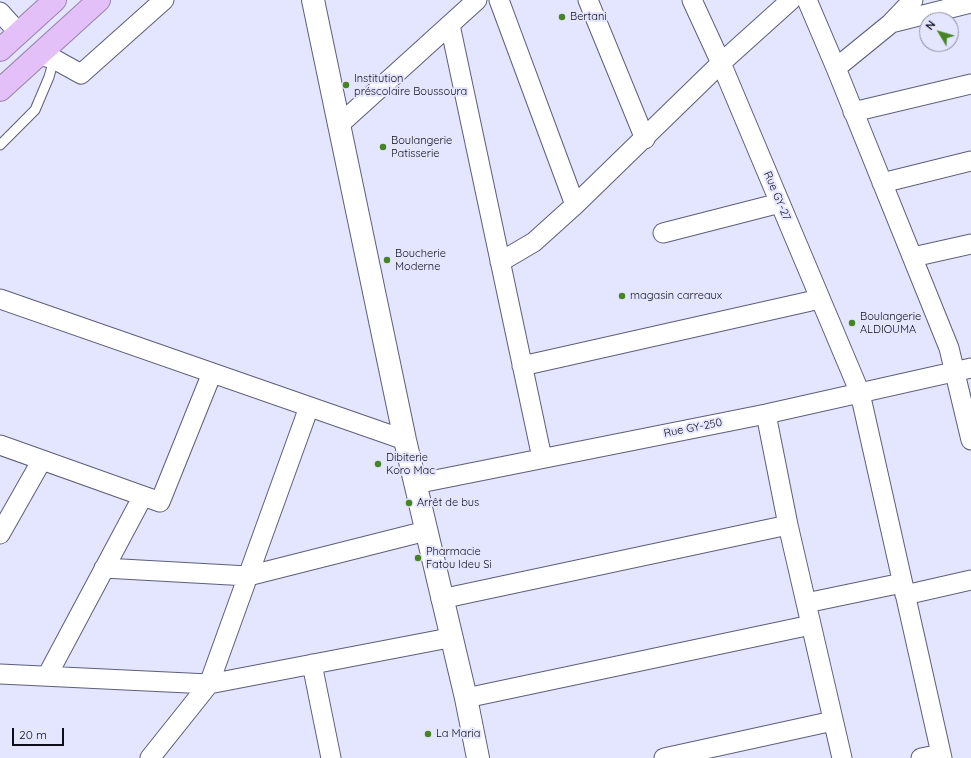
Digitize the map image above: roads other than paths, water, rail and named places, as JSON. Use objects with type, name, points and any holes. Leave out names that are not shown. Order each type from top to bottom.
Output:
[{"type":"highway","points":[[0,50],[55,0]]},
{"type":"highway","points":[[0,90],[47,57],[99,0]]},
{"type":"street","points":[[47,57],[81,74],[164,0]]},
{"type":"street","points":[[313,0],[405,440],[449,634],[466,698],[478,758]]},
{"type":"street","points":[[339,125],[477,0]]},
{"type":"street","points":[[499,0],[575,205]]},
{"type":"street","points":[[588,0],[645,140]]},
{"type":"street","name":"Rue GY-27","points":[[692,0],[721,63],[860,393],[941,756]]},
{"type":"street","points":[[500,262],[534,242],[645,140],[721,63],[791,0]]},
{"type":"street","points":[[807,0],[949,348],[963,370],[971,440]]},
{"type":"street","points":[[836,68],[890,24],[914,0]]},
{"type":"street","points":[[890,24],[971,3]]},
{"type":"street","points":[[0,12],[19,33]]},
{"type":"street","points":[[450,25],[542,458]]},
{"type":"street","points":[[852,112],[971,84]]},
{"type":"street","points":[[882,183],[971,161]]},
{"type":"street","points":[[664,234],[780,203]]},
{"type":"street","points":[[912,257],[971,244]]},
{"type":"street","points":[[522,366],[820,299]]},
{"type":"street","points":[[1,301],[405,440]]},
{"type":"street","name":"Rue GY-250","points":[[415,484],[766,414],[963,370]]},
{"type":"street","points":[[0,445],[160,502],[212,373]]},
{"type":"street","points":[[150,758],[208,684],[309,406]]},
{"type":"street","points":[[766,414],[788,525],[842,758]]},
{"type":"street","points":[[0,534],[42,460]]},
{"type":"street","points":[[47,676],[143,496]]},
{"type":"street","points":[[441,599],[788,525]]},
{"type":"street","points":[[104,568],[248,576],[426,531]]},
{"type":"street","points":[[806,603],[971,580]]},
{"type":"street","points":[[466,698],[811,625]]},
{"type":"street","points":[[0,674],[208,684],[449,638],[449,634]]},
{"type":"street","points":[[312,664],[331,758]]},
{"type":"street","points":[[664,758],[833,721]]},
{"type":"street","points":[[921,758],[941,756]]},
{"type":"lane","points":[[0,145],[35,110],[49,77],[47,57]]},
{"type":"place","name":"Bertani","points":[[562,17]]},
{"type":"place","name":"Institution préscolaire Boussoura","points":[[346,85]]},
{"type":"place","name":"Boulangerie Patisserie","points":[[383,147]]},
{"type":"place","name":"Boucherie Moderne","points":[[387,260]]},
{"type":"place","name":"magasin carreaux","points":[[622,296]]},
{"type":"place","name":"Boulangerie ALDIOUMA","points":[[852,323]]},
{"type":"place","name":"Dibiterie Koro Mac","points":[[378,464]]},
{"type":"place","name":"Arrêt de bus","points":[[409,503]]},
{"type":"place","name":"Pharmacie Fatou Ideu Si","points":[[418,558]]},
{"type":"place","name":"La Maria","points":[[428,734]]}]
